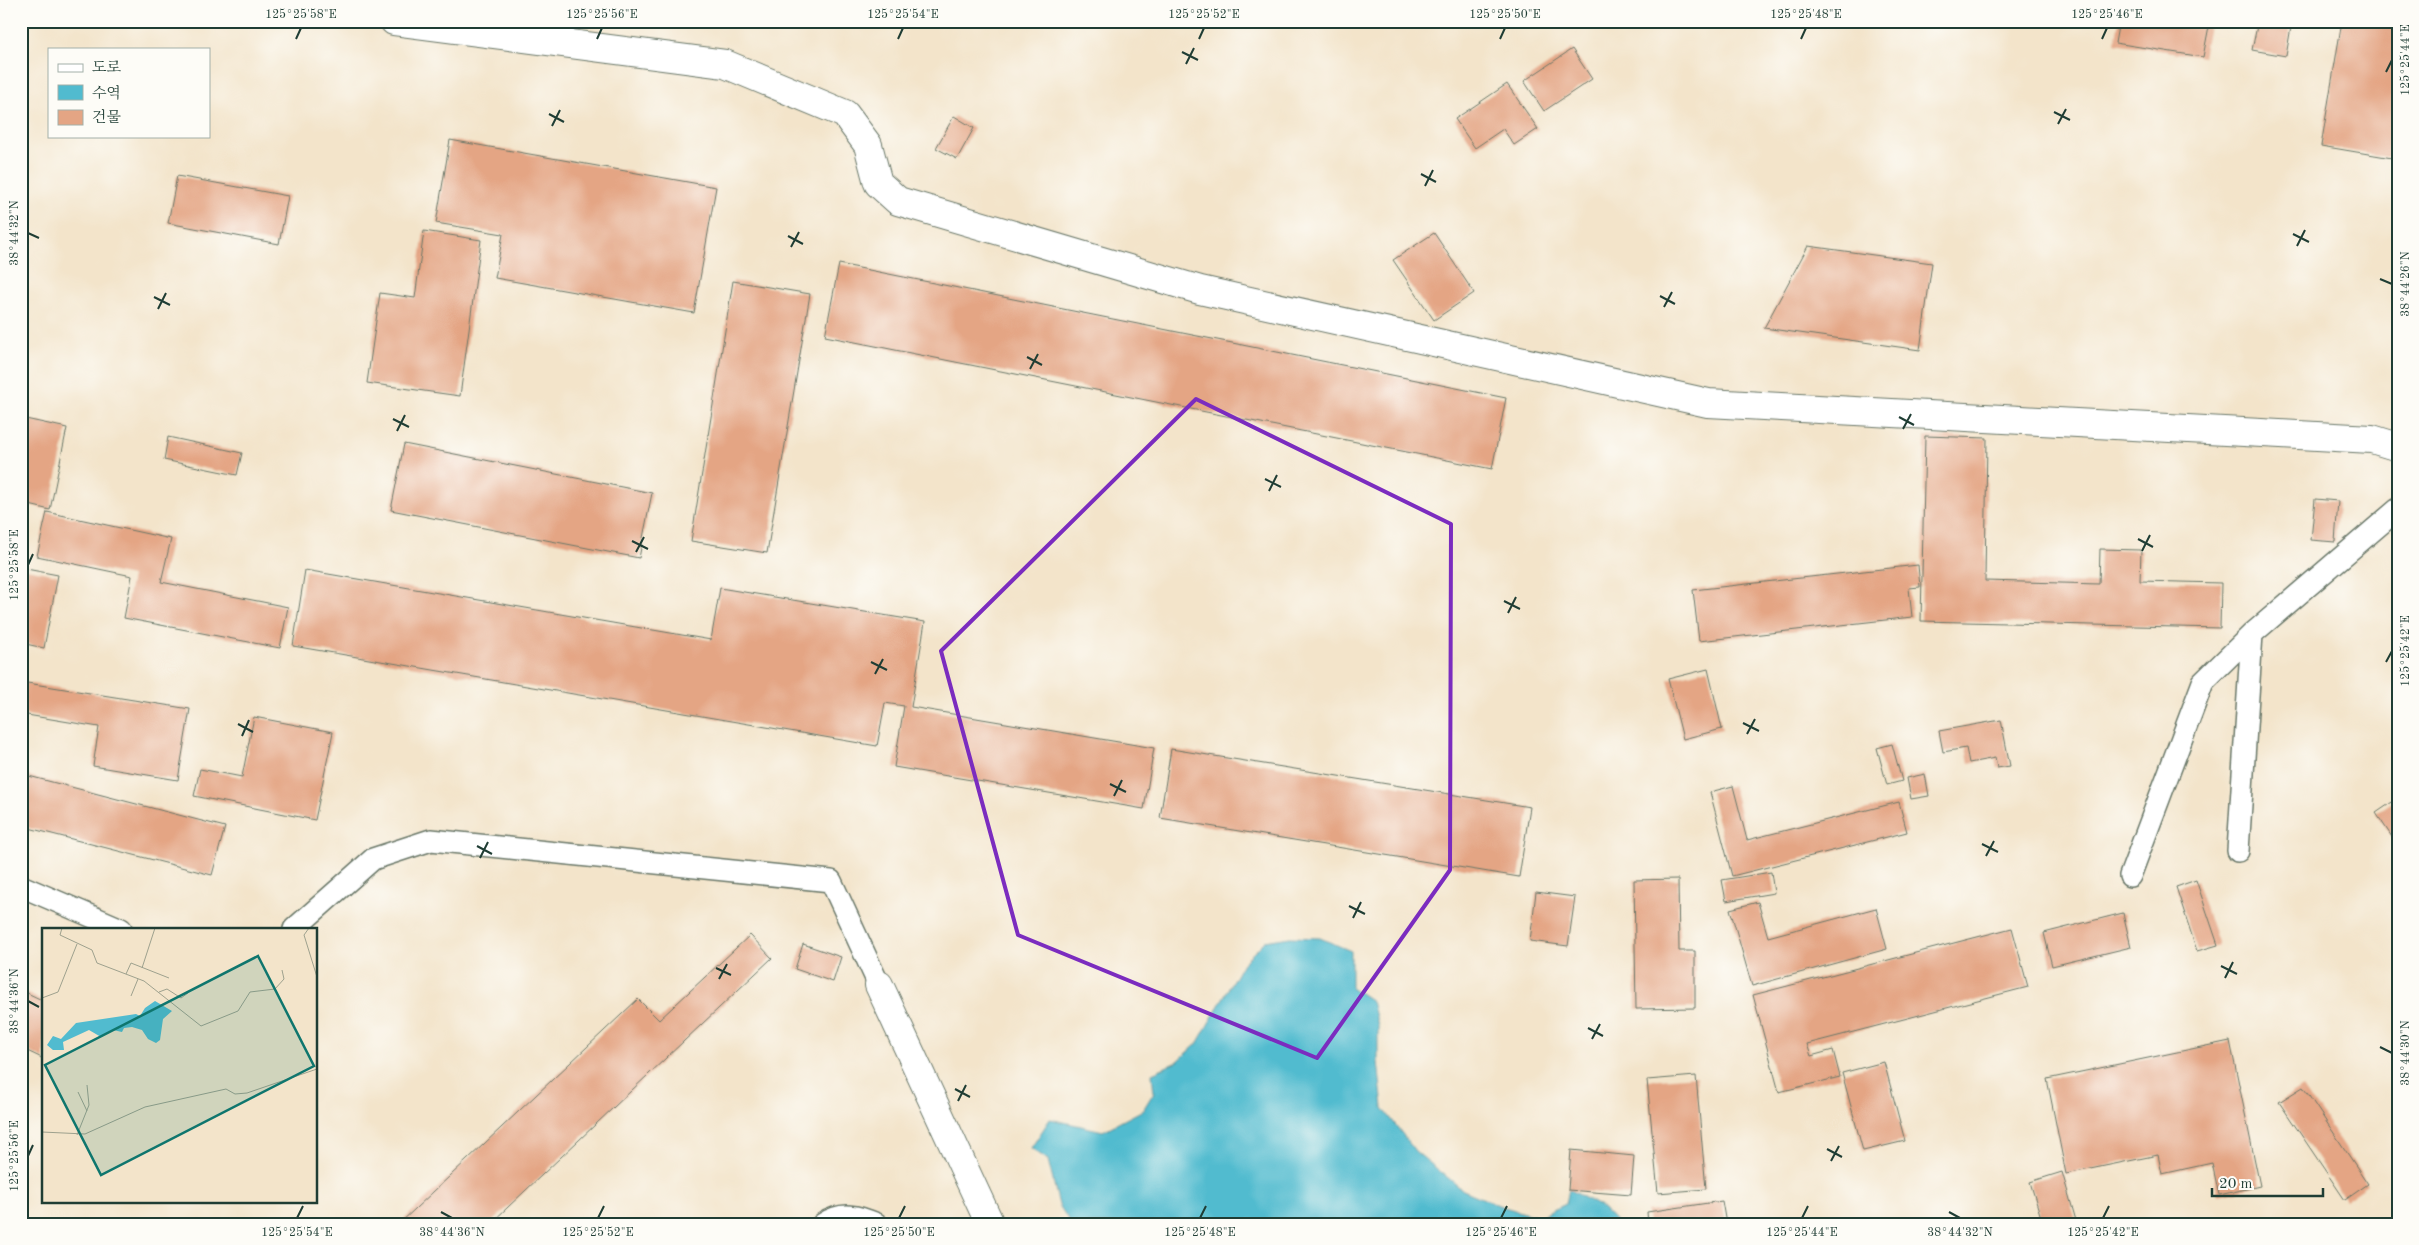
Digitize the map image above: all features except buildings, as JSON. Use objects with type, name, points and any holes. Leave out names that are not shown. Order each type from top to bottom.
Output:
[{"type":"street","points":[[394,21],[725,64],[844,114],[868,145],[878,183],[898,201],[1200,290],[1708,403],[2372,439],[2398,447]]},
{"type":"street","points":[[879,985],[990,1224]]},
{"type":"lane","points":[[2130,876],[2203,682],[2252,634],[2398,509]]},
{"type":"lane","points":[[2238,851],[2252,634]]},
{"type":"lane","points":[[295,928],[373,859],[430,840],[831,881],[879,985]]},
{"type":"lane","points":[[21,886],[120,928]]},
{"type":"lane","points":[[823,1224],[834,1216],[860,1217],[877,1224]]},
{"type":"highlighted area","points":[[1196,399],[1451,524],[1450,870],[1317,1058],[1018,935],[941,651]]},
{"type":"water","points":[[1290,937],[1320,938],[1351,951],[1351,987],[1372,1001],[1378,1026],[1378,1062],[1383,1108],[1415,1151],[1463,1190],[1501,1206],[1538,1217],[1566,1204],[1569,1189],[1604,1209],[1617,1224],[1071,1224],[1059,1205],[1048,1160],[1031,1148],[1050,1119],[1103,1131],[1143,1110],[1154,1092],[1152,1073],[1177,1062],[1197,1044],[1243,963],[1265,941]]}]
